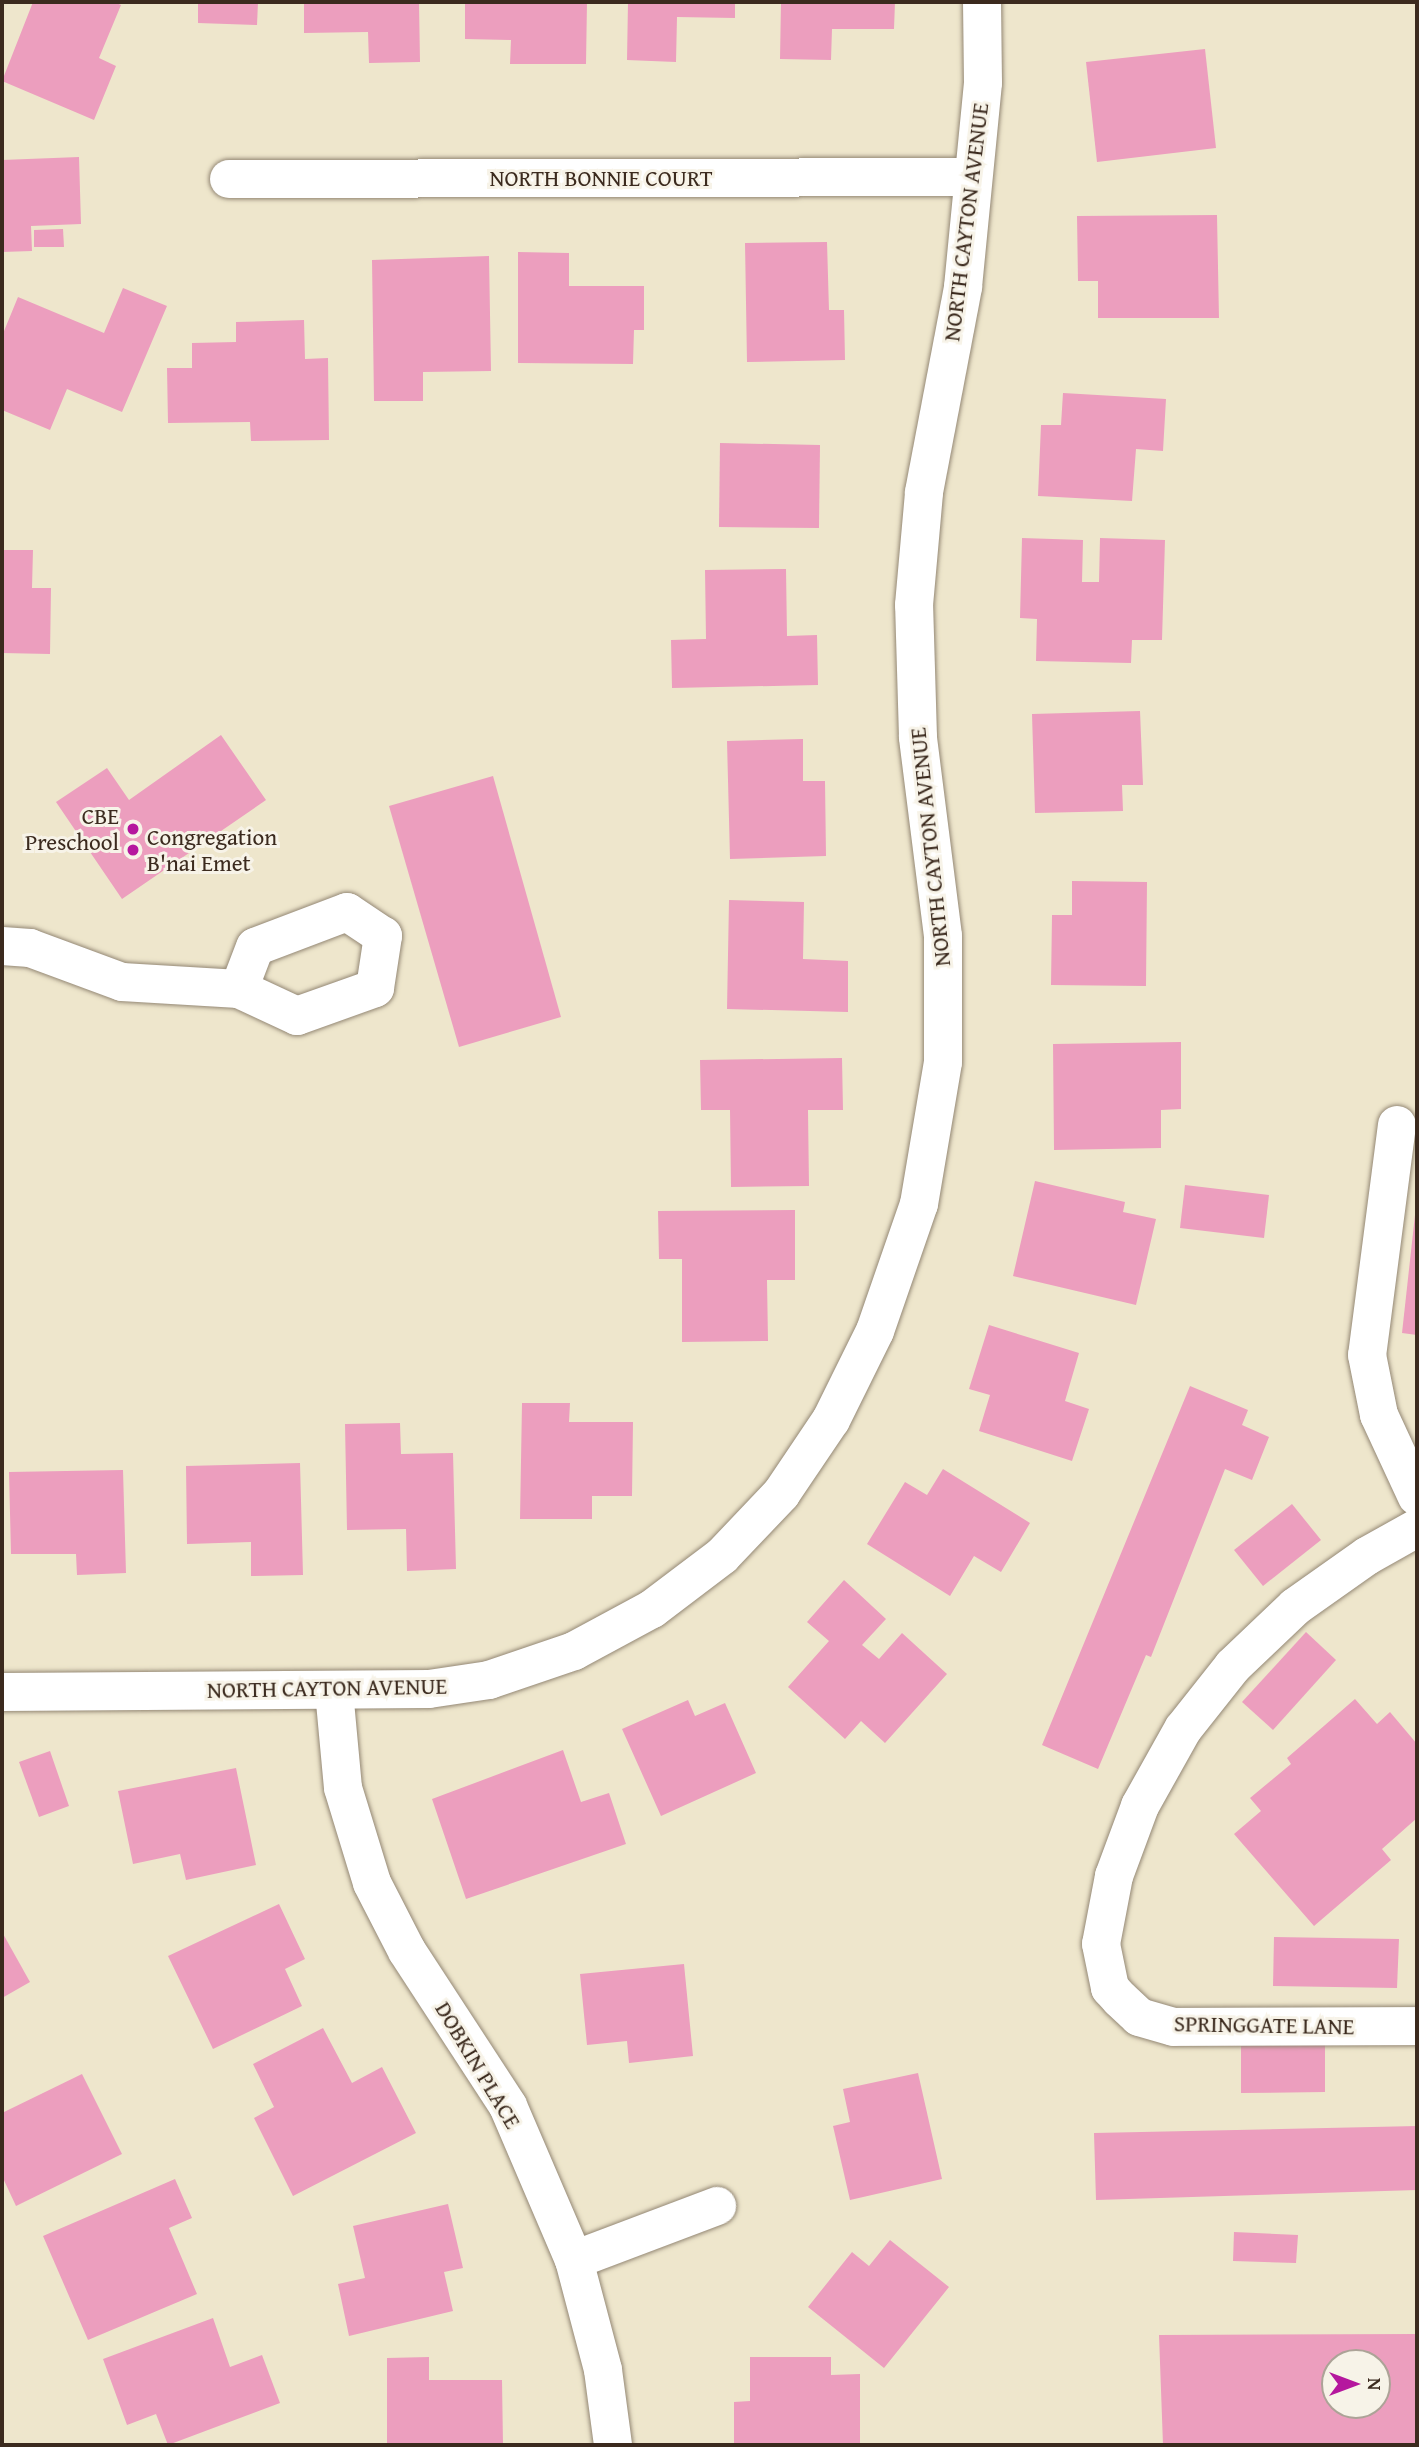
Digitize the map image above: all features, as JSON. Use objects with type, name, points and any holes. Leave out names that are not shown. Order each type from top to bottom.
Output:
[{"type":"street","name":"NORTH CAYTON AVENUE","points":[[2,1692],[429,1689],[489,1680],[574,1651],[652,1609],[722,1556],[781,1494],[831,1420],[875,1331],[919,1204],[943,1062],[943,936],[918,737],[914,605],[924,492],[963,287],[983,83],[982,2]]},
{"type":"street","name":"NORTH BONNIE COURT","points":[[229,179],[974,177]]},
{"type":"street","points":[[2,946],[30,948],[122,982],[239,989]]},
{"type":"street","points":[[1397,1125],[1367,1355],[1379,1415],[1417,1497]]},
{"type":"street","name":"SPRINGGATE LANE","points":[[1417,1528],[1367,1556],[1295,1607],[1233,1666],[1183,1729],[1140,1806],[1114,1876],[1101,1944],[1110,1987],[1120,1999],[1139,2017],[1174,2027],[1417,2026]]},
{"type":"street","name":"DOBKIN PLACE","points":[[334,1691],[343,1788],[372,1883],[407,1951],[508,2106],[574,2260],[603,2370],[613,2445]]},
{"type":"street","points":[[574,2260],[717,2206]]},
{"type":"building","points":[[33,2],[114,2],[121,5],[99,58],[116,66],[94,120],[2,81]]},
{"type":"building","points":[[198,2],[258,2],[257,25],[198,23]]},
{"type":"building","points":[[304,2],[419,2],[420,62],[369,63],[368,32],[304,33]]},
{"type":"building","points":[[465,2],[587,2],[586,64],[510,64],[511,40],[465,39]]},
{"type":"building","points":[[628,2],[735,2],[735,18],[677,17],[676,62],[627,60]]},
{"type":"building","points":[[781,2],[895,2],[894,29],[832,29],[831,60],[780,59]]},
{"type":"building","points":[[1205,49],[1216,148],[1097,162],[1086,62]]},
{"type":"building","points":[[79,157],[81,224],[31,226],[32,251],[2,252],[2,160]]},
{"type":"building","points":[[1217,215],[1219,318],[1098,318],[1098,281],[1078,281],[1077,216]]},
{"type":"building","points":[[63,229],[64,247],[34,247],[34,230]]},
{"type":"building","points":[[827,242],[829,310],[844,310],[845,360],[747,362],[745,243]]},
{"type":"building","points":[[518,252],[569,253],[569,286],[644,286],[644,330],[634,330],[633,364],[518,363]]},
{"type":"building","points":[[489,256],[491,371],[423,372],[423,401],[374,401],[372,260]]},
{"type":"building","points":[[123,288],[167,306],[122,412],[67,389],[50,430],[2,410],[2,336],[18,297],[104,333]]},
{"type":"building","points":[[304,320],[305,359],[328,358],[329,440],[251,441],[250,422],[168,423],[167,368],[192,368],[192,343],[236,342],[236,322]]},
{"type":"building","points":[[1063,393],[1166,399],[1163,451],[1136,449],[1132,501],[1038,496],[1041,425],[1061,425]]},
{"type":"building","points":[[720,443],[820,445],[819,528],[719,527]]},
{"type":"building","points":[[1022,538],[1083,540],[1082,582],[1099,582],[1100,538],[1165,540],[1162,640],[1132,640],[1131,663],[1036,661],[1037,619],[1020,618]]},
{"type":"building","points":[[2,550],[33,550],[32,588],[51,588],[50,654],[2,653]]},
{"type":"building","points":[[786,569],[787,636],[817,635],[818,685],[672,688],[671,640],[706,639],[705,570]]},
{"type":"building","points":[[1140,711],[1143,785],[1122,785],[1123,811],[1035,813],[1032,714]]},
{"type":"building","points":[[221,735],[266,800],[122,899],[56,802],[107,768],[129,800]]},
{"type":"building","points":[[803,739],[803,781],[825,781],[826,856],[730,859],[727,741]]},
{"type":"building","points":[[493,776],[561,1017],[459,1047],[389,806]]},
{"type":"building","points":[[1072,881],[1147,882],[1146,986],[1051,985],[1052,915],[1072,915]]},
{"type":"building","points":[[729,900],[804,902],[803,959],[848,961],[848,1012],[727,1009]]},
{"type":"building","points":[[1181,1042],[1181,1109],[1161,1110],[1161,1148],[1054,1150],[1053,1044]]},
{"type":"building","points":[[842,1058],[843,1110],[808,1110],[809,1186],[731,1187],[730,1110],[701,1110],[700,1060]]},
{"type":"building","points":[[1035,1181],[1125,1202],[1123,1212],[1156,1219],[1136,1305],[1013,1276]]},
{"type":"building","points":[[1185,1185],[1269,1195],[1264,1238],[1180,1228]]},
{"type":"building","points":[[795,1210],[795,1280],[767,1280],[768,1341],[682,1342],[682,1259],[659,1259],[658,1211]]},
{"type":"building","points":[[1417,1215],[1417,1335],[1402,1333]]},
{"type":"building","points":[[989,1325],[1079,1353],[1065,1401],[1089,1409],[1072,1461],[979,1431],[990,1395],[969,1389]]},
{"type":"building","points":[[1190,1386],[1248,1410],[1242,1425],[1269,1437],[1252,1480],[1225,1469],[1151,1657],[1146,1655],[1098,1769],[1042,1745]]},
{"type":"building","points":[[522,1403],[570,1403],[569,1422],[633,1422],[632,1496],[592,1496],[592,1519],[520,1519]]},
{"type":"building","points":[[400,1423],[401,1454],[453,1453],[456,1569],[407,1571],[406,1529],[347,1530],[345,1424]]},
{"type":"building","points":[[300,1463],[303,1575],[251,1576],[251,1542],[187,1544],[186,1466]]},
{"type":"building","points":[[943,1469],[1030,1523],[1001,1572],[974,1556],[950,1596],[867,1544],[905,1482],[927,1495]]},
{"type":"building","points":[[123,1470],[126,1573],[77,1575],[76,1554],[11,1554],[9,1472]]},
{"type":"building","points":[[1292,1504],[1321,1540],[1263,1586],[1234,1550]]},
{"type":"building","points":[[844,1580],[886,1619],[862,1645],[879,1659],[902,1633],[947,1674],[885,1743],[861,1721],[845,1739],[788,1687],[829,1641],[807,1622]]},
{"type":"building","points":[[1306,1632],[1336,1660],[1273,1730],[1242,1702]]},
{"type":"building","points":[[1355,1699],[1377,1724],[1390,1712],[1417,1744],[1417,1818],[1382,1849],[1391,1860],[1314,1926],[1234,1834],[1261,1811],[1250,1798],[1291,1764],[1287,1758]]},
{"type":"building","points":[[688,1700],[695,1716],[725,1703],[756,1773],[661,1816],[622,1729]]},
{"type":"building","points":[[563,1750],[581,1802],[609,1793],[626,1844],[466,1899],[432,1799]]},
{"type":"building","points":[[50,1751],[69,1806],[39,1817],[19,1762]]},
{"type":"building","points":[[236,1768],[256,1865],[186,1880],[180,1854],[133,1864],[118,1791]]},
{"type":"building","points":[[279,1904],[305,1959],[285,1969],[302,2006],[213,2049],[168,1956]]},
{"type":"building","points":[[2,1932],[30,1982],[2,1998]]},
{"type":"building","points":[[1274,1937],[1399,1939],[1397,1988],[1273,1986]]},
{"type":"building","points":[[684,1964],[693,2056],[629,2063],[627,2041],[587,2045],[580,1974]]},
{"type":"building","points":[[323,2028],[352,2083],[382,2067],[416,2133],[293,2196],[254,2118],[274,2107],[253,2064]]},
{"type":"building","points":[[1325,2045],[1325,2092],[1241,2093],[1241,2046]]},
{"type":"building","points":[[918,2073],[942,2179],[850,2200],[833,2126],[850,2122],[843,2089]]},
{"type":"building","points":[[82,2074],[122,2154],[16,2206],[2,2176],[2,2113]]},
{"type":"building","points":[[1417,2126],[1417,2190],[1096,2200],[1094,2133]]},
{"type":"building","points":[[175,2179],[192,2218],[169,2228],[197,2294],[88,2340],[43,2236]]},
{"type":"building","points":[[448,2204],[463,2268],[444,2272],[453,2311],[349,2336],[338,2284],[365,2278],[353,2226]]},
{"type":"building","points":[[1234,2232],[1298,2235],[1296,2263],[1233,2261]]},
{"type":"building","points":[[890,2240],[949,2287],[884,2368],[808,2307],[852,2252],[869,2266]]},
{"type":"building","points":[[213,2318],[230,2367],[262,2355],[280,2403],[168,2445],[156,2414],[127,2425],[103,2359]]},
{"type":"building","points":[[1417,2334],[1417,2445],[1163,2445],[1159,2335]]},
{"type":"building","points":[[429,2357],[429,2380],[502,2380],[503,2445],[387,2445],[387,2358]]},
{"type":"building","points":[[750,2357],[831,2357],[831,2375],[860,2374],[860,2445],[734,2445],[734,2402],[750,2401]]},
{"type":"place","name":"CBE Preschool","points":[[133,829]]},
{"type":"place","name":"Congregation B'nai Emet","points":[[133,850]]}]
